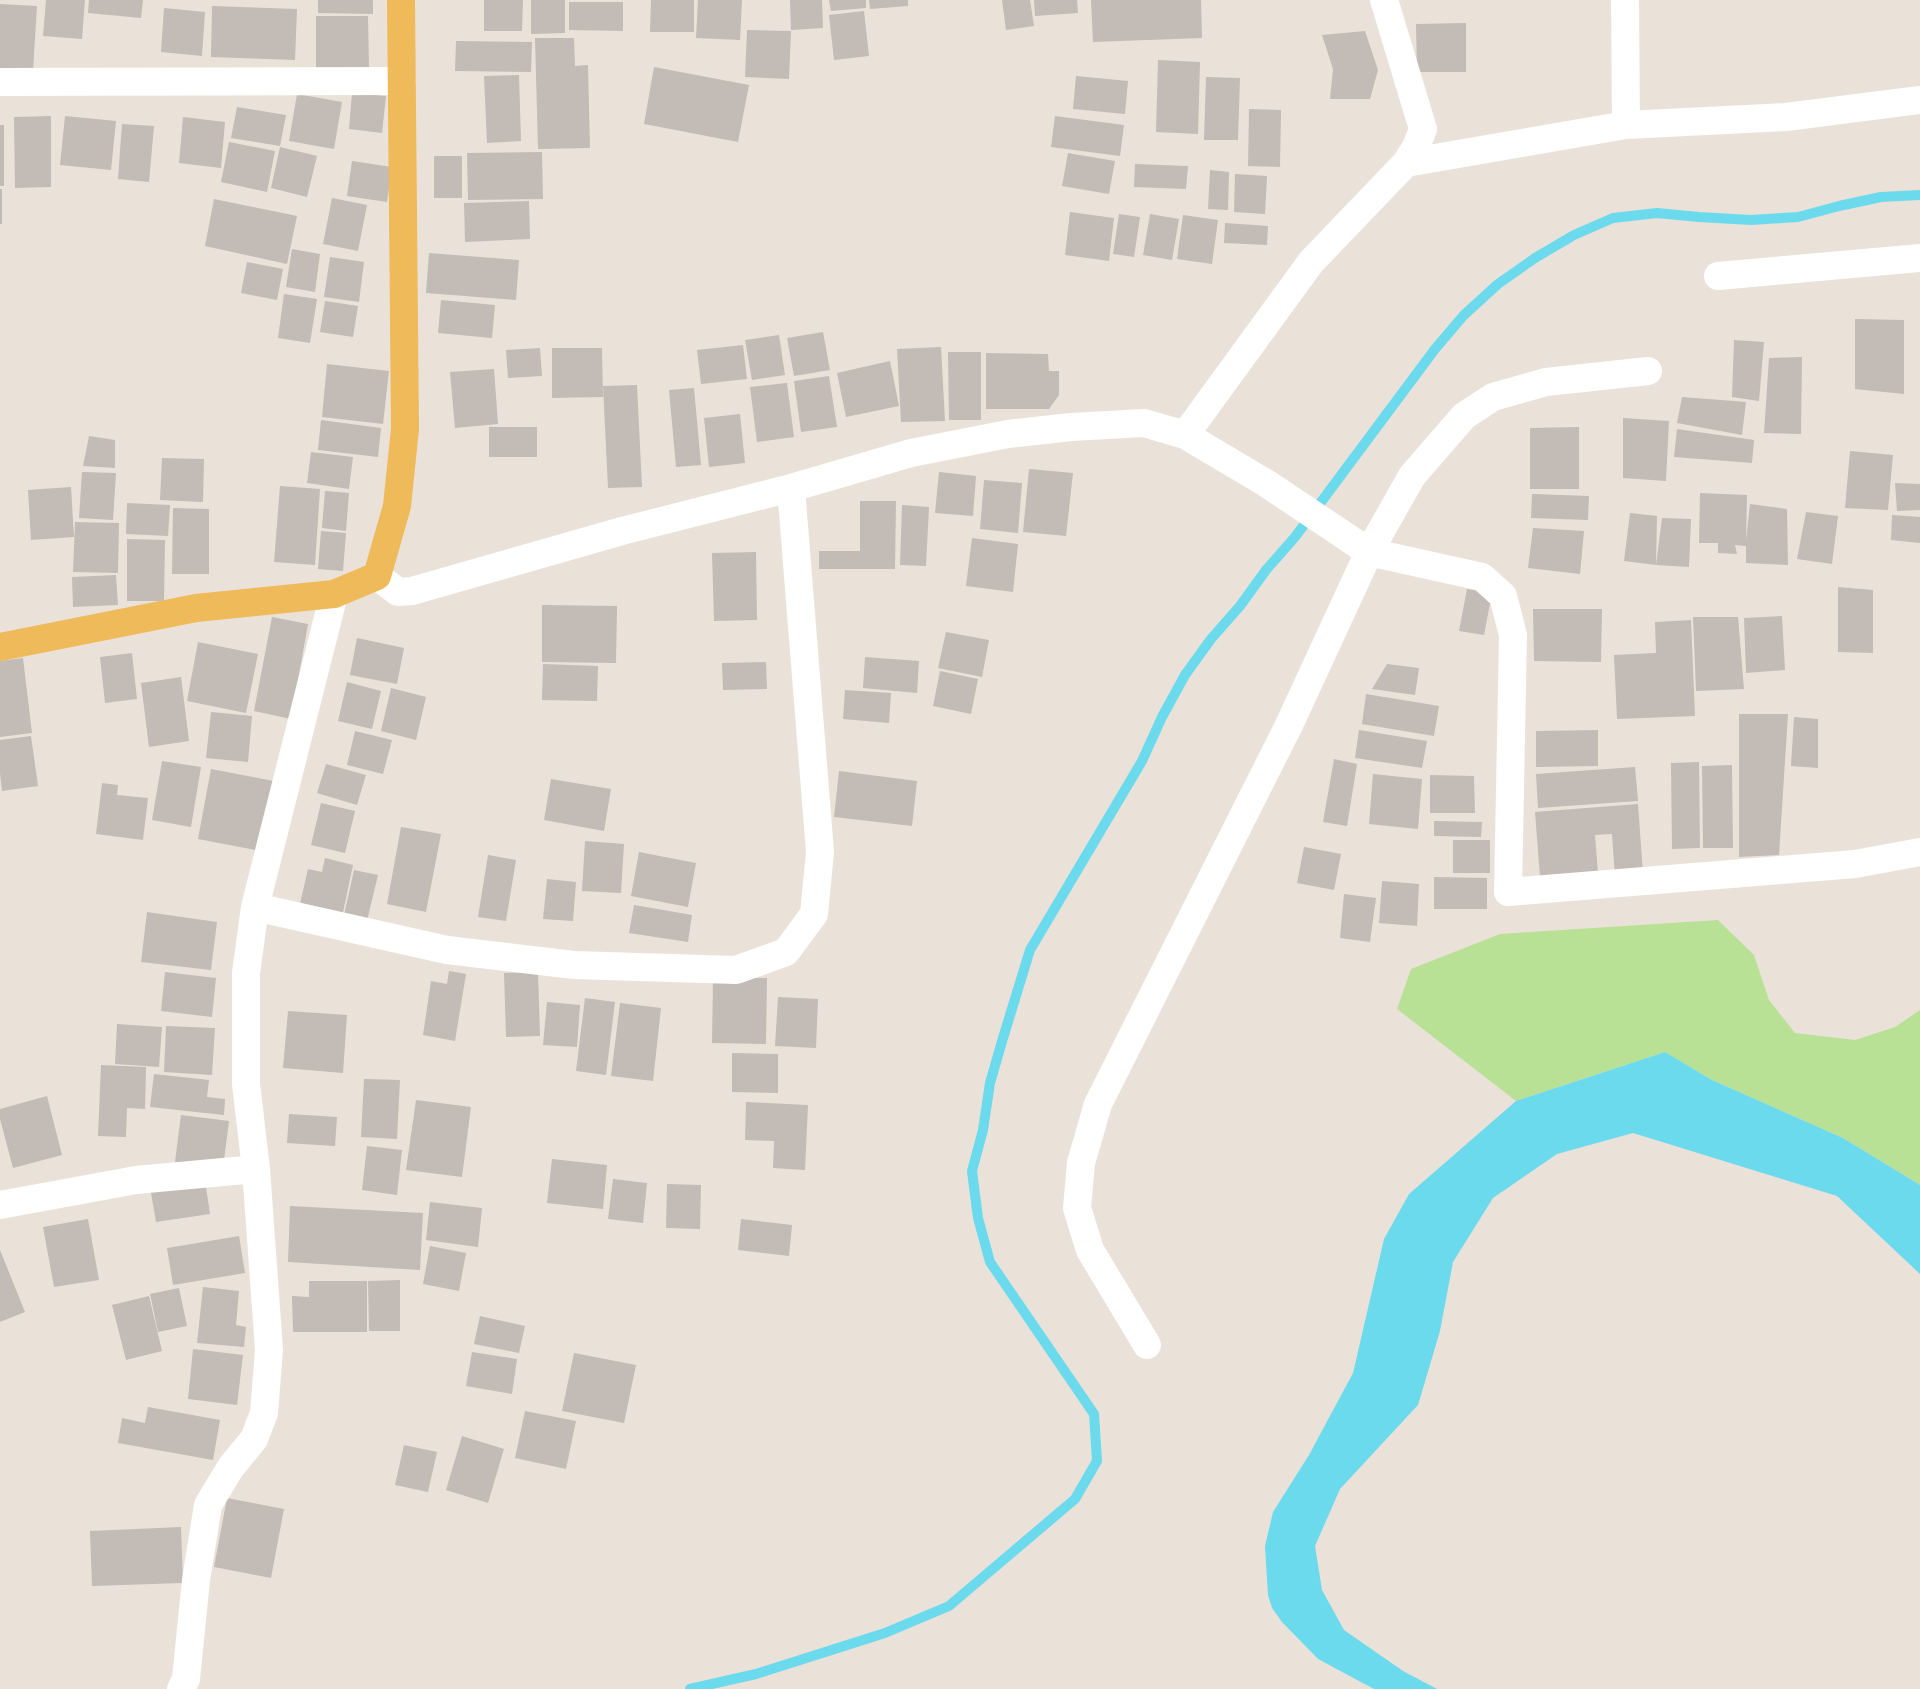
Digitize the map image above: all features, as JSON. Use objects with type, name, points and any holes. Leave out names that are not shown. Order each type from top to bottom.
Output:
[{"type":"main road","points":[[0,646],[196,608],[334,594],[377,576],[397,506],[405,429],[401,0]]},
{"type":"street","points":[[1184,435],[1312,262],[1406,163],[1416,147],[1423,129],[1384,0]]},
{"type":"street","points":[[1625,0],[1626,125]]},
{"type":"street","points":[[0,82],[402,81]]},
{"type":"street","points":[[1406,163],[1626,125],[1786,117],[1920,100]]},
{"type":"street","points":[[1718,276],[1920,258]]},
{"type":"street","points":[[1147,1345],[1090,1250],[1077,1208],[1081,1163],[1098,1104],[1289,725],[1369,552],[1412,476],[1464,416],[1493,397],[1546,382],[1648,371]]},
{"type":"street","points":[[377,576],[398,592],[412,591],[622,531],[791,488],[911,453],[1008,434],[1071,427],[1144,423],[1184,435],[1266,483],[1369,552],[1482,578],[1503,596],[1513,635],[1508,892],[1855,864],[1920,852]]},
{"type":"street","points":[[255,907],[447,950],[574,965],[736,970],[786,952],[814,914],[820,852],[791,488]]},
{"type":"street","points":[[181,1689],[186,1679],[196,1580],[208,1505],[231,1466],[254,1439],[264,1414],[269,1350],[256,1169],[246,1084],[246,973],[255,907],[334,594]]},
{"type":"street","points":[[0,1205],[136,1180],[256,1169]]},
{"type":"green space","points":[[1718,920],[1754,955],[1769,1000],[1795,1033],[1855,1040],[1895,1027],[1920,1010],[1920,1185],[1843,1138],[1712,1080],[1665,1052],[1516,1101],[1397,1009],[1411,969],[1500,934]]},
{"type":"water","points":[[1665,1052],[1712,1080],[1843,1138],[1920,1185],[1920,1274],[1837,1196],[1633,1133],[1557,1154],[1493,1198],[1453,1262],[1440,1331],[1418,1405],[1340,1489],[1315,1546],[1322,1590],[1344,1630],[1403,1671],[1437,1689],[1374,1689],[1318,1659],[1282,1622],[1272,1608],[1268,1595],[1265,1546],[1273,1512],[1309,1455],[1353,1373],[1384,1239],[1409,1194],[1516,1101]]},
{"type":"building","points":[[46,0],[85,0],[82,39],[43,36]]},
{"type":"building","points":[[89,0],[143,0],[141,18],[88,13]]},
{"type":"building","points":[[318,0],[373,0],[373,14],[318,13]]},
{"type":"building","points":[[484,0],[523,0],[522,31],[484,31]]},
{"type":"building","points":[[531,0],[565,0],[565,33],[531,34]]},
{"type":"building","points":[[651,0],[694,0],[694,32],[650,32]]},
{"type":"building","points":[[698,0],[742,0],[740,40],[696,38]]},
{"type":"building","points":[[790,0],[822,0],[823,28],[791,30]]},
{"type":"building","points":[[829,0],[866,0],[866,8],[831,11]]},
{"type":"building","points":[[869,0],[908,0],[908,6],[870,9]]},
{"type":"building","points":[[1002,0],[1030,0],[1034,26],[1006,30]]},
{"type":"building","points":[[1034,0],[1077,0],[1078,13],[1035,16]]},
{"type":"building","points":[[1091,0],[1201,0],[1202,38],[1093,42]]},
{"type":"building","points":[[569,2],[623,2],[623,31],[569,30]]},
{"type":"building","points":[[0,4],[37,6],[33,71],[0,69]]},
{"type":"building","points":[[212,6],[297,9],[295,60],[211,57]]},
{"type":"building","points":[[164,8],[205,12],[202,56],[161,52]]},
{"type":"building","points":[[864,11],[869,56],[834,60],[829,15]]},
{"type":"building","points":[[316,16],[368,16],[369,69],[316,69]]},
{"type":"building","points":[[1466,23],[1466,72],[1417,72],[1416,24]]},
{"type":"building","points":[[747,30],[791,31],[789,79],[745,77]]},
{"type":"building","points":[[1365,31],[1378,70],[1370,99],[1330,99],[1333,69],[1322,35]]},
{"type":"building","points":[[535,38],[574,38],[575,66],[588,65],[590,148],[538,149]]},
{"type":"building","points":[[456,41],[532,42],[531,72],[455,71]]},
{"type":"building","points":[[1158,60],[1200,62],[1198,134],[1156,132]]},
{"type":"building","points":[[654,67],[749,85],[738,142],[644,124]]},
{"type":"building","points":[[519,75],[521,141],[487,143],[484,76]]},
{"type":"building","points":[[1076,76],[1128,81],[1125,114],[1073,109]]},
{"type":"building","points":[[1206,77],[1240,78],[1238,140],[1204,140]]},
{"type":"building","points":[[352,93],[386,96],[382,133],[349,129]]},
{"type":"building","points":[[297,94],[342,102],[334,149],[289,141]]},
{"type":"building","points":[[237,107],[286,115],[280,146],[231,138]]},
{"type":"building","points":[[1249,109],[1281,110],[1280,167],[1248,166]]},
{"type":"building","points":[[51,116],[51,187],[15,188],[14,117]]},
{"type":"building","points":[[65,116],[116,121],[111,170],[60,165]]},
{"type":"building","points":[[1055,116],[1124,125],[1120,156],[1051,147]]},
{"type":"building","points":[[183,117],[225,122],[221,168],[179,163]]},
{"type":"building","points":[[122,124],[154,126],[149,182],[118,179]]},
{"type":"building","points":[[0,125],[4,125],[4,186],[0,186]]},
{"type":"building","points":[[229,142],[275,151],[267,192],[221,182]]},
{"type":"building","points":[[280,147],[317,156],[307,197],[271,188]]},
{"type":"building","points":[[542,152],[543,199],[468,200],[467,153]]},
{"type":"building","points":[[1068,153],[1115,161],[1109,194],[1062,186]]},
{"type":"building","points":[[434,156],[462,156],[462,198],[434,198]]},
{"type":"building","points":[[352,161],[392,167],[387,202],[347,196]]},
{"type":"building","points":[[1135,164],[1188,166],[1186,189],[1134,187]]},
{"type":"building","points":[[1210,170],[1229,172],[1228,210],[1208,209]]},
{"type":"building","points":[[1235,174],[1267,176],[1265,214],[1234,212]]},
{"type":"building","points":[[0,189],[2,189],[2,224],[0,224]]},
{"type":"building","points":[[332,198],[367,205],[358,251],[323,244]]},
{"type":"building","points":[[214,199],[297,216],[287,264],[205,246]]},
{"type":"building","points":[[529,201],[530,239],[465,242],[464,203]]},
{"type":"building","points":[[1070,212],[1114,218],[1109,261],[1065,255]]},
{"type":"building","points":[[1119,214],[1140,217],[1134,257],[1113,254]]},
{"type":"building","points":[[1150,214],[1179,219],[1172,260],[1143,255]]},
{"type":"building","points":[[1183,215],[1218,220],[1212,264],[1177,259]]},
{"type":"building","points":[[1225,223],[1268,226],[1267,245],[1224,243]]},
{"type":"building","points":[[292,249],[320,254],[315,292],[286,287]]},
{"type":"building","points":[[429,253],[519,260],[516,300],[426,293]]},
{"type":"building","points":[[330,257],[364,262],[359,302],[324,297]]},
{"type":"building","points":[[247,262],[283,269],[277,300],[241,293]]},
{"type":"building","points":[[284,294],[317,299],[310,343],[278,338]]},
{"type":"building","points":[[441,300],[495,305],[492,338],[438,333]]},
{"type":"building","points":[[325,301],[358,306],[353,337],[320,332]]},
{"type":"building","points":[[1855,319],[1904,320],[1904,394],[1855,389]]},
{"type":"building","points":[[823,332],[830,370],[794,376],[787,338]]},
{"type":"building","points":[[779,335],[785,375],[752,380],[745,340]]},
{"type":"building","points":[[1734,340],[1764,342],[1759,401],[1732,397]]},
{"type":"building","points":[[743,345],[747,379],[701,384],[697,350]]},
{"type":"building","points":[[941,347],[945,421],[901,422],[897,349]]},
{"type":"building","points":[[540,348],[542,376],[508,378],[506,350]]},
{"type":"building","points":[[552,348],[602,348],[603,397],[552,398]]},
{"type":"building","points":[[948,352],[981,352],[981,420],[949,420]]},
{"type":"building","points":[[986,353],[1048,354],[1049,371],[1059,371],[1059,395],[1049,409],[986,409]]},
{"type":"building","points":[[1802,357],[1801,434],[1764,433],[1769,358]]},
{"type":"building","points":[[890,361],[899,406],[846,417],[837,373]]},
{"type":"building","points":[[327,364],[389,371],[383,424],[322,417]]},
{"type":"building","points":[[494,369],[498,424],[455,428],[450,372]]},
{"type":"building","points":[[829,376],[837,427],[801,432],[794,381]]},
{"type":"building","points":[[787,383],[794,437],[757,442],[750,387]]},
{"type":"building","points":[[637,385],[642,487],[608,488],[603,386]]},
{"type":"building","points":[[694,388],[701,465],[676,467],[669,390]]},
{"type":"building","points":[[1682,397],[1746,402],[1742,435],[1677,423]]},
{"type":"building","points":[[740,414],[745,463],[709,467],[704,418]]},
{"type":"building","points":[[1623,418],[1669,421],[1666,481],[1623,478]]},
{"type":"building","points":[[321,420],[381,428],[378,457],[318,450]]},
{"type":"building","points":[[489,427],[537,427],[537,457],[489,457]]},
{"type":"building","points":[[1579,427],[1579,489],[1530,489],[1530,428]]},
{"type":"building","points":[[1677,429],[1754,440],[1752,463],[1674,457]]},
{"type":"building","points":[[89,436],[115,440],[115,468],[83,466]]},
{"type":"building","points":[[1850,451],[1893,455],[1888,510],[1845,508]]},
{"type":"building","points":[[311,452],[353,457],[349,489],[307,483]]},
{"type":"building","points":[[162,458],[204,459],[203,502],[160,500]]},
{"type":"building","points":[[1029,469],[1073,473],[1066,536],[1023,532]]},
{"type":"building","points":[[82,472],[116,473],[113,520],[79,518]]},
{"type":"building","points":[[939,472],[976,476],[973,516],[935,513]]},
{"type":"building","points":[[984,480],[1022,483],[1018,533],[980,529]]},
{"type":"building","points":[[1895,483],[1920,484],[1920,510],[1897,511]]},
{"type":"building","points":[[280,486],[320,489],[315,565],[274,562]]},
{"type":"building","points":[[71,487],[74,537],[31,540],[28,490]]},
{"type":"building","points":[[325,491],[349,493],[346,531],[322,528]]},
{"type":"building","points":[[1700,493],[1747,495],[1746,541],[1750,504],[1787,509],[1788,565],[1746,563],[1746,546],[1735,545],[1737,554],[1718,553],[1718,543],[1699,543]]},
{"type":"building","points":[[1532,494],[1589,496],[1588,520],[1531,518]]},
{"type":"building","points":[[860,501],[896,501],[895,569],[819,569],[819,551],[860,551]]},
{"type":"building","points":[[127,503],[170,505],[168,536],[126,534]]},
{"type":"building","points":[[902,505],[929,507],[926,566],[900,565]]},
{"type":"building","points":[[173,508],[209,509],[209,574],[172,574]]},
{"type":"building","points":[[1806,512],[1838,516],[1832,564],[1797,559]]},
{"type":"building","points":[[1630,513],[1657,516],[1656,565],[1624,561]]},
{"type":"building","points":[[1892,515],[1920,517],[1920,543],[1891,540]]},
{"type":"building","points":[[1662,518],[1691,519],[1689,567],[1656,565]]},
{"type":"building","points":[[75,522],[119,523],[118,573],[73,572]]},
{"type":"building","points":[[1533,528],[1584,531],[1580,574],[1528,568]]},
{"type":"building","points":[[321,531],[346,533],[343,571],[318,569]]},
{"type":"building","points":[[972,538],[1018,544],[1013,592],[966,586]]},
{"type":"building","points":[[127,539],[165,540],[164,601],[127,601]]},
{"type":"building","points":[[756,552],[757,620],[714,621],[712,553]]},
{"type":"building","points":[[116,575],[118,605],[73,607],[72,577]]},
{"type":"building","points":[[1838,587],[1873,590],[1873,653],[1838,652]]},
{"type":"building","points":[[1467,589],[1492,593],[1484,635],[1459,631]]},
{"type":"building","points":[[542,605],[617,606],[616,663],[542,662]]},
{"type":"building","points":[[1533,609],[1602,609],[1601,662],[1534,661]]},
{"type":"building","points":[[1782,616],[1785,670],[1746,673],[1744,618]]},
{"type":"building","points":[[272,617],[308,624],[291,719],[254,711]]},
{"type":"building","points":[[1693,617],[1738,617],[1744,689],[1696,691]]},
{"type":"building","points":[[1691,620],[1695,716],[1617,719],[1614,655],[1656,653],[1655,622]]},
{"type":"building","points":[[946,632],[989,640],[982,677],[938,668]]},
{"type":"building","points":[[357,638],[404,648],[397,684],[350,675]]},
{"type":"building","points":[[198,642],[258,654],[246,713],[187,701]]},
{"type":"building","points":[[132,653],[137,699],[105,703],[100,657]]},
{"type":"building","points":[[865,657],[919,661],[917,693],[863,688]]},
{"type":"building","points":[[23,658],[32,733],[0,737],[0,661]]},
{"type":"building","points":[[766,662],[767,689],[723,690],[722,663]]},
{"type":"building","points":[[543,664],[598,666],[597,701],[542,700]]},
{"type":"building","points":[[1387,664],[1419,668],[1415,695],[1372,689]]},
{"type":"building","points":[[940,671],[978,679],[971,714],[933,706]]},
{"type":"building","points":[[181,677],[189,741],[149,747],[141,683]]},
{"type":"building","points":[[347,682],[381,691],[372,729],[338,721]]},
{"type":"building","points":[[391,688],[426,697],[416,740],[381,731]]},
{"type":"building","points":[[845,690],[891,693],[889,723],[843,719]]},
{"type":"building","points":[[1366,694],[1439,706],[1434,736],[1362,724]]},
{"type":"building","points":[[211,712],[252,716],[248,762],[206,758]]},
{"type":"building","points":[[1739,714],[1788,714],[1779,855],[1739,857]]},
{"type":"building","points":[[1794,717],[1818,719],[1818,768],[1791,766]]},
{"type":"building","points":[[1359,730],[1427,741],[1422,768],[1355,758]]},
{"type":"building","points":[[1598,730],[1598,766],[1536,767],[1536,731]]},
{"type":"building","points":[[355,731],[392,740],[383,774],[347,765]]},
{"type":"building","points":[[31,736],[38,786],[2,791],[0,740]]},
{"type":"building","points":[[1334,759],[1357,764],[1347,826],[1323,822]]},
{"type":"building","points":[[162,761],[201,767],[191,827],[152,820]]},
{"type":"building","points":[[1699,762],[1700,848],[1672,849],[1671,763]]},
{"type":"building","points":[[326,764],[366,775],[357,805],[317,793]]},
{"type":"building","points":[[1732,765],[1733,848],[1703,848],[1702,766]]},
{"type":"building","points":[[1635,767],[1638,801],[1538,808],[1536,774]]},
{"type":"building","points":[[211,769],[279,782],[266,852],[198,839]]},
{"type":"building","points":[[839,771],[917,781],[912,826],[834,817]]},
{"type":"building","points":[[1373,774],[1422,779],[1418,829],[1369,824]]},
{"type":"building","points":[[1430,775],[1474,776],[1475,813],[1430,813]]},
{"type":"building","points":[[551,779],[611,789],[604,831],[544,820]]},
{"type":"building","points":[[102,783],[118,785],[117,795],[148,798],[143,840],[96,834]]},
{"type":"building","points":[[321,803],[355,811],[345,853],[311,845]]},
{"type":"building","points":[[1638,804],[1643,874],[1615,877],[1612,834],[1595,835],[1598,873],[1540,877],[1535,812]]},
{"type":"building","points":[[1434,821],[1482,822],[1481,837],[1434,836]]},
{"type":"building","points":[[401,827],[441,834],[426,912],[387,904]]},
{"type":"building","points":[[1453,840],[1490,840],[1490,873],[1453,873]]},
{"type":"building","points":[[585,841],[624,844],[621,893],[582,891]]},
{"type":"building","points":[[1304,847],[1341,854],[1334,890],[1297,883]]},
{"type":"building","points":[[639,852],[696,863],[688,907],[631,896]]},
{"type":"building","points":[[488,855],[516,860],[506,921],[478,917]]},
{"type":"building","points":[[325,858],[353,865],[342,917],[299,908],[308,869],[322,872]]},
{"type":"building","points":[[354,870],[378,875],[366,925],[343,920]]},
{"type":"building","points":[[1434,877],[1487,878],[1487,909],[1434,909]]},
{"type":"building","points":[[547,879],[576,882],[573,921],[543,919]]},
{"type":"building","points":[[1382,881],[1419,884],[1417,926],[1379,923]]},
{"type":"building","points":[[1344,894],[1376,898],[1370,942],[1340,938]]},
{"type":"building","points":[[634,905],[692,915],[688,942],[629,933]]},
{"type":"building","points":[[147,912],[217,922],[211,970],[141,962]]},
{"type":"building","points":[[449,971],[466,974],[455,1041],[423,1035],[431,981],[447,984]]},
{"type":"building","points":[[165,972],[216,978],[212,1017],[161,1011]]},
{"type":"building","points":[[538,972],[540,1036],[506,1037],[504,973]]},
{"type":"building","points":[[713,978],[767,978],[766,1044],[712,1043]]},
{"type":"building","points":[[778,997],[818,999],[816,1048],[775,1046]]},
{"type":"building","points":[[585,998],[615,1002],[606,1075],[576,1071]]},
{"type":"building","points":[[547,1002],[580,1005],[577,1047],[543,1045]]},
{"type":"building","points":[[620,1003],[661,1008],[653,1081],[611,1076]]},
{"type":"building","points":[[288,1011],[347,1015],[343,1073],[283,1068]]},
{"type":"building","points":[[117,1024],[162,1027],[159,1067],[115,1064]]},
{"type":"building","points":[[166,1026],[215,1028],[212,1075],[164,1072]]},
{"type":"building","points":[[732,1053],[778,1054],[778,1093],[732,1092]]},
{"type":"building","points":[[101,1065],[146,1067],[145,1109],[127,1108],[126,1137],[98,1136]]},
{"type":"building","points":[[154,1074],[209,1080],[207,1097],[225,1099],[224,1115],[150,1107]]},
{"type":"building","points":[[364,1079],[400,1080],[397,1139],[361,1137]]},
{"type":"building","points":[[47,1096],[62,1155],[13,1168],[0,1119],[0,1109]]},
{"type":"building","points":[[416,1100],[471,1107],[462,1177],[406,1170]]},
{"type":"building","points":[[746,1102],[808,1105],[805,1170],[773,1168],[774,1141],[745,1140]]},
{"type":"building","points":[[289,1114],[337,1117],[335,1146],[287,1143]]},
{"type":"building","points":[[181,1115],[229,1121],[223,1168],[175,1162]]},
{"type":"building","points":[[367,1146],[402,1150],[397,1195],[362,1190]]},
{"type":"building","points":[[552,1159],[607,1165],[603,1209],[547,1203]]},
{"type":"building","points":[[613,1179],[647,1183],[643,1223],[608,1219]]},
{"type":"building","points":[[205,1180],[210,1214],[156,1222],[150,1187]]},
{"type":"building","points":[[667,1184],[701,1185],[700,1229],[666,1228]]},
{"type":"building","points":[[430,1202],[482,1208],[478,1247],[426,1240]]},
{"type":"building","points":[[290,1206],[423,1213],[420,1270],[288,1262]]},
{"type":"building","points":[[88,1219],[99,1280],[54,1287],[43,1227]]},
{"type":"building","points":[[741,1219],[792,1225],[789,1256],[738,1250]]},
{"type":"building","points":[[239,1236],[245,1273],[173,1285],[167,1248]]},
{"type":"building","points":[[430,1246],[466,1253],[459,1291],[423,1284]]},
{"type":"building","points":[[0,1250],[25,1312],[0,1322]]},
{"type":"building","points":[[400,1280],[400,1331],[369,1331],[368,1281]]},
{"type":"building","points":[[309,1281],[367,1281],[367,1332],[293,1332],[292,1296],[309,1297]]},
{"type":"building","points":[[203,1287],[239,1291],[236,1325],[246,1327],[244,1347],[197,1343]]},
{"type":"building","points":[[179,1288],[187,1326],[158,1332],[150,1294]]},
{"type":"building","points":[[149,1296],[162,1351],[126,1360],[112,1305]]},
{"type":"building","points":[[480,1316],[525,1326],[519,1353],[474,1344]]},
{"type":"building","points":[[193,1349],[243,1355],[237,1405],[188,1399]]},
{"type":"building","points":[[472,1352],[517,1359],[512,1394],[466,1386]]},
{"type":"building","points":[[574,1353],[636,1365],[624,1423],[562,1411]]},
{"type":"building","points":[[148,1407],[220,1420],[213,1460],[118,1443],[122,1418],[145,1423]]},
{"type":"building","points":[[525,1411],[576,1421],[566,1469],[515,1458]]},
{"type":"building","points":[[462,1436],[504,1449],[488,1503],[446,1490]]},
{"type":"building","points":[[404,1445],[437,1452],[428,1492],[395,1485]]},
{"type":"building","points":[[227,1498],[284,1509],[271,1578],[214,1567]]},
{"type":"building","points":[[181,1527],[183,1583],[92,1586],[90,1531]]},
{"type":"waterway","points":[[690,1689],[756,1674],[885,1633],[949,1606],[1075,1499],[1097,1461],[1094,1414],[990,1262],[978,1218],[972,1171],[983,1130],[990,1083],[1003,1038],[1030,950],[1142,761],[1162,717],[1185,675],[1211,639],[1295,537],[1435,349],[1464,315],[1498,284],[1535,258],[1574,235],[1613,218],[1657,213],[1751,220],[1798,217],[1881,197],[1920,195]]}]
